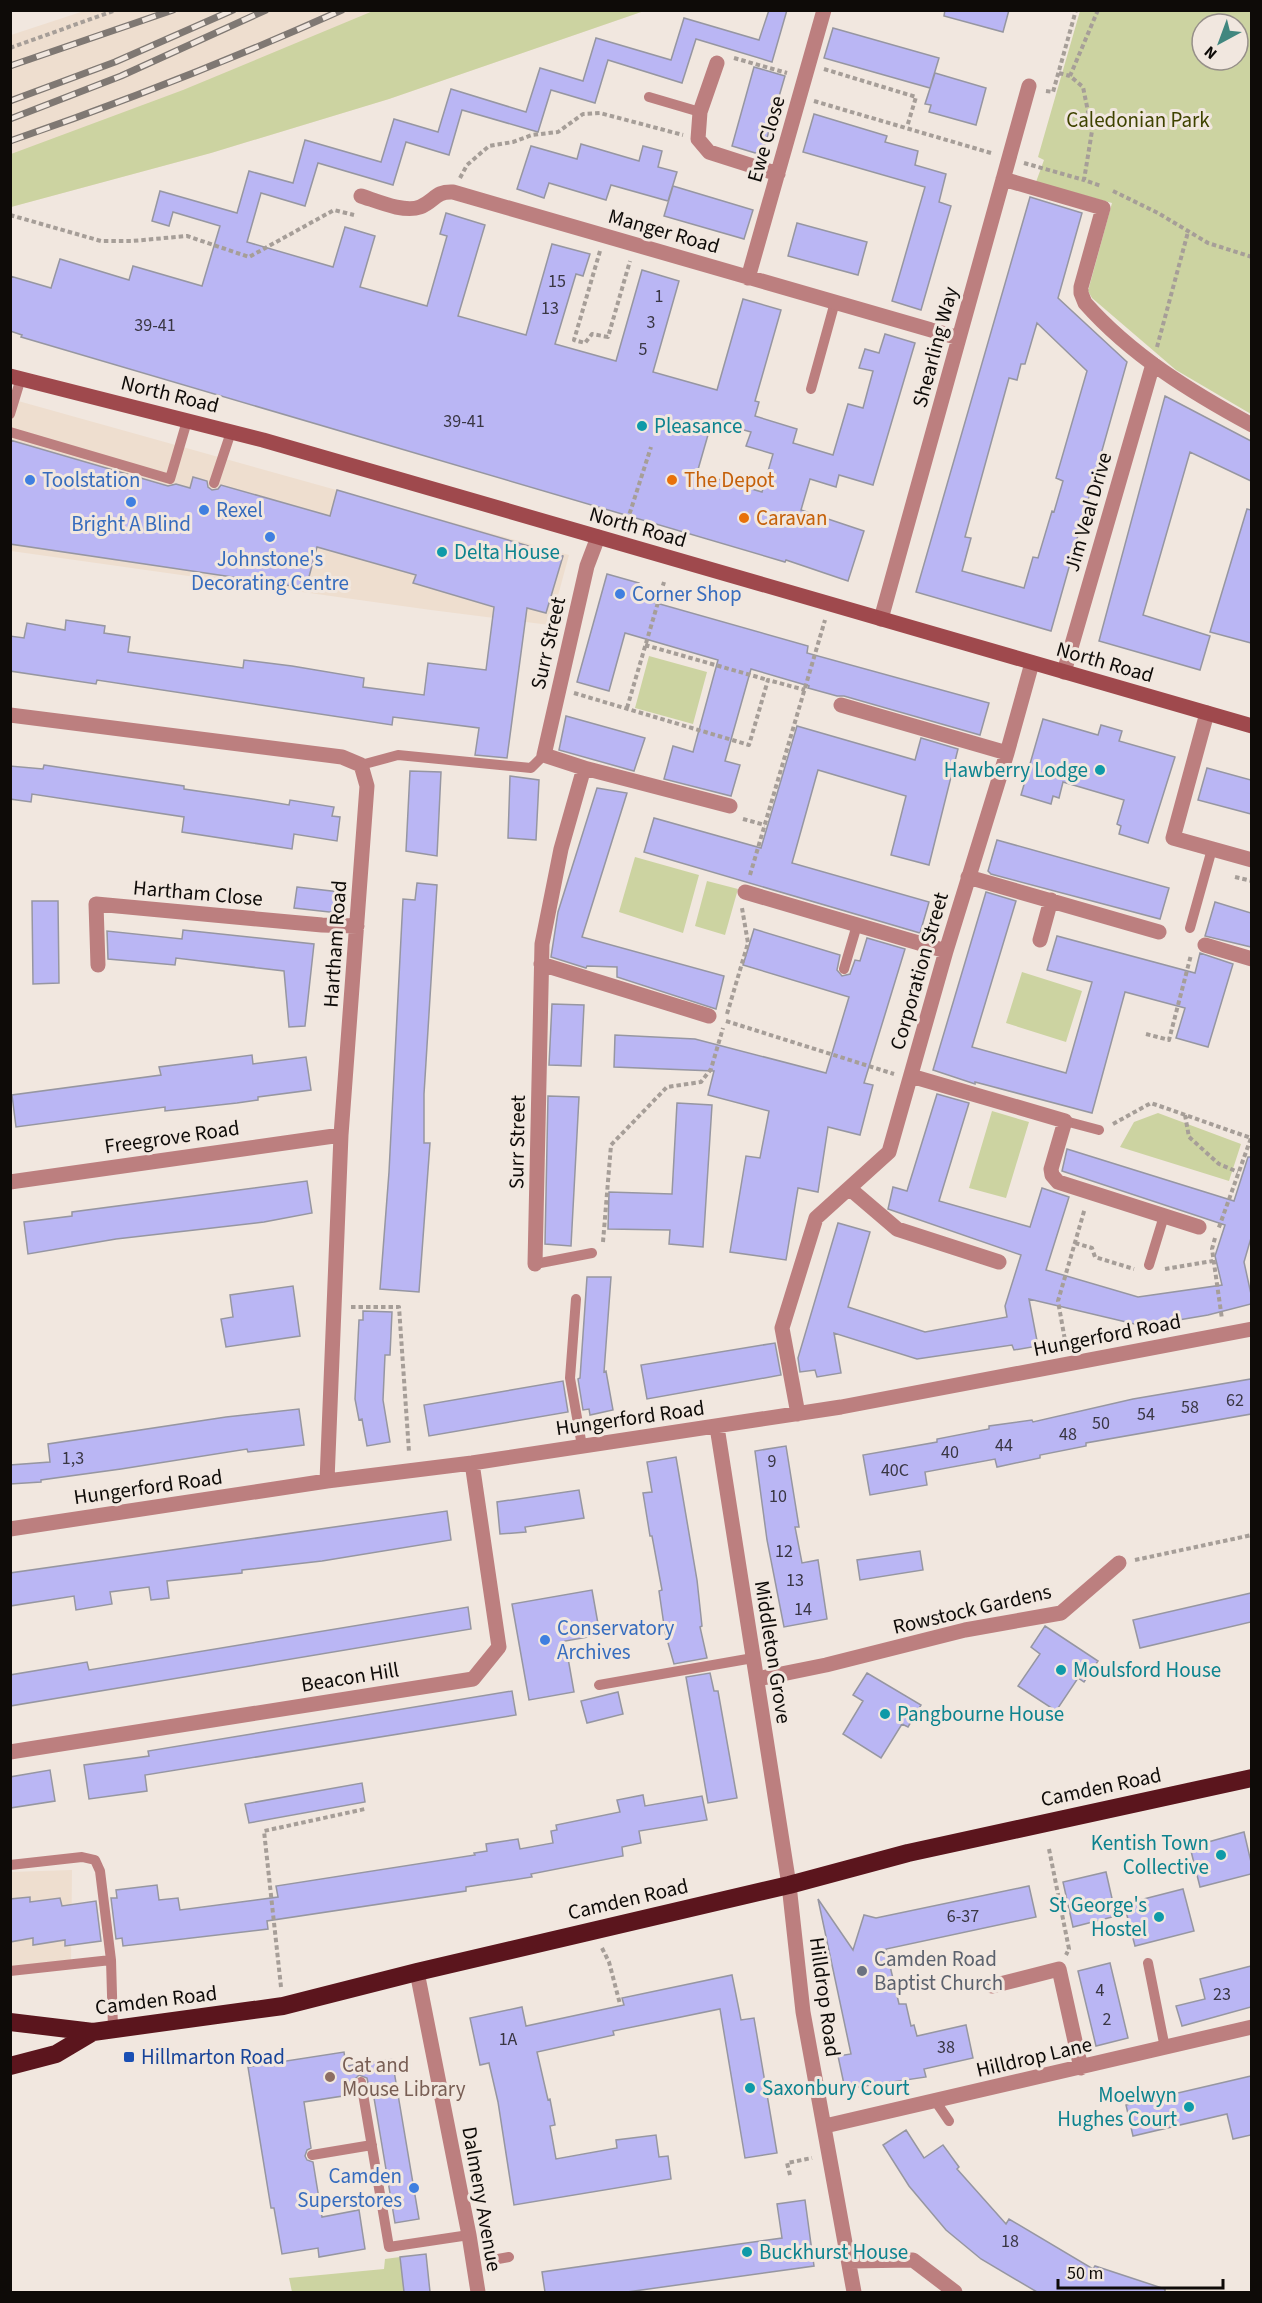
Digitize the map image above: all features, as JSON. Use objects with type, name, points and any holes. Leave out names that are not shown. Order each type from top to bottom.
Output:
[{"type":"highway","name":"Camden Road","points":[[10,2022],[93,2032],[283,2006],[417,1972],[789,1885],[908,1853],[1251,1778]]},
{"type":"highway","points":[[10,2066],[56,2054],[93,2032]]},
{"type":"street","name":"Ewe Close","points":[[748,278],[824,10]]},
{"type":"street","points":[[717,63],[700,112],[698,139],[709,152],[778,174]]},
{"type":"street","name":"Shearling Way","points":[[881,619],[1029,86]]},
{"type":"street","points":[[1003,179],[1103,208],[1081,293],[1085,303],[1153,364],[1199,395],[1251,425]]},
{"type":"street","name":"Manger Road","points":[[361,196],[413,208],[426,203],[438,194],[453,192],[959,338]]},
{"type":"street","name":"Jim Veal Drive","points":[[1064,672],[1153,364]]},
{"type":"street","name":"North Road","points":[[16,377],[231,432],[1251,726]]},
{"type":"street","name":"Surr Street","points":[[544,755],[587,566],[598,537]]},
{"type":"street","name":"Corporation Street","points":[[798,1414],[782,1328],[816,1218],[889,1152],[945,951],[1007,753],[1032,663]]},
{"type":"street","points":[[841,705],[1007,753]]},
{"type":"street","points":[[1207,713],[1173,838],[1251,860]]},
{"type":"street","points":[[10,715],[342,757],[361,765]]},
{"type":"street","points":[[544,755],[584,768],[730,806]]},
{"type":"street","name":"Hartham Road","points":[[327,1481],[340,1135],[367,786],[361,765]]},
{"type":"street","name":"Surr Street","points":[[535,1263],[542,944],[559,860],[584,768]]},
{"type":"street","name":"Corporation Street","points":[[968,877],[1159,932]]},
{"type":"street","points":[[745,892],[945,951]]},
{"type":"street","points":[[1040,940],[1051,900]]},
{"type":"street","name":"Hartham Close","points":[[98,965],[96,904],[322,926],[357,926]]},
{"type":"street","points":[[1198,948],[1251,959]]},
{"type":"street","points":[[541,964],[709,1016]]},
{"type":"street","name":"Corporation Street","points":[[910,1077],[1065,1121]]},
{"type":"street","points":[[1065,1121],[1051,1169],[1052,1175],[1058,1182],[1199,1227]]},
{"type":"street","name":"Freegrove Road","points":[[10,1182],[340,1135]]},
{"type":"street","points":[[849,1188],[897,1229],[999,1262]]},
{"type":"street","name":"Hungerford Road","points":[[10,1529],[327,1481],[472,1464],[798,1414],[1251,1329]]},
{"type":"street","name":"Middleton Grove","points":[[717,1427],[789,1885]]},
{"type":"street","name":"Beacon Hill","points":[[10,1752],[473,1679],[499,1647],[472,1464]]},
{"type":"street","name":"Rowstock Gardens","points":[[757,1679],[826,1665],[965,1630],[1061,1613],[1119,1563]]},
{"type":"street","name":"Hilldrop Road","points":[[789,1885],[803,2012],[854,2292]]},
{"type":"street","points":[[992,1986],[1059,1969],[1082,2068]]},
{"type":"street","name":"Dalmeny Avenue","points":[[417,1972],[469,2235],[478,2292]]},
{"type":"street","name":"Hilldrop Lane","points":[[825,2126],[1251,2027]]},
{"type":"street","points":[[850,2261],[913,2260],[955,2292]]},
{"type":"lane","points":[[650,97],[700,112]]},
{"type":"lane","points":[[811,389],[835,302]]},
{"type":"lane","points":[[10,414],[16,377]]},
{"type":"lane","points":[[10,432],[170,478],[187,420]]},
{"type":"lane","points":[[214,483],[231,432]]},
{"type":"lane","points":[[361,765],[398,755],[531,768],[544,755]]},
{"type":"lane","points":[[1190,928],[1212,849]]},
{"type":"lane","points":[[844,969],[857,925]]},
{"type":"lane","points":[[1065,1121],[1098,1130]]},
{"type":"lane","points":[[1149,1265],[1164,1216]]},
{"type":"lane","name":"Surr Street","points":[[535,1263],[592,1253]]},
{"type":"lane","points":[[576,1299],[570,1378],[582,1446]]},
{"type":"lane","points":[[599,1685],[753,1658]]},
{"type":"lane","points":[[10,1865],[82,1857],[95,1860],[100,1871],[111,1960],[113,2029]]},
{"type":"lane","points":[[10,1971],[111,1960]]},
{"type":"lane","points":[[1148,1963],[1165,2048]]},
{"type":"lane","points":[[361,2082],[389,2247],[469,2235]]},
{"type":"lane","points":[[936,2102],[949,2121]]},
{"type":"lane","points":[[312,2155],[372,2145]]},
{"type":"path","points":[[10,48],[116,10]]},
{"type":"path","points":[[1029,86],[1053,92],[1076,10]]},
{"type":"path","points":[[1070,76],[1098,10]]},
{"type":"path","points":[[717,63],[730,57],[807,71],[916,97],[907,127]]},
{"type":"path","points":[[1059,73],[1070,76],[1083,87],[1092,131],[1084,180]]},
{"type":"path","points":[[799,97],[1084,180],[1123,195],[1208,243],[1251,257]]},
{"type":"path","points":[[1153,364],[1188,232]]},
{"type":"path","points":[[605,236],[574,340],[585,343],[588,336],[592,334],[608,337],[635,245]]},
{"type":"path","points":[[620,543],[651,447]]},
{"type":"path","points":[[627,708],[664,582]]},
{"type":"path","points":[[592,1253],[605,1240],[610,1145],[667,1087],[701,1082],[711,1069],[748,943],[742,910],[745,892],[829,605]]},
{"type":"path","points":[[645,645],[805,690]]},
{"type":"path","points":[[559,689],[749,745],[768,680]]},
{"type":"path","points":[[1146,1034],[1169,1040],[1198,948]]},
{"type":"path","points":[[709,1016],[910,1077]]},
{"type":"path","points":[[1098,1130],[1106,1128],[1151,1103],[1251,1138],[1212,1249],[1224,1334]]},
{"type":"path","points":[[1185,1115],[1189,1137],[1219,1164],[1238,1172]]},
{"type":"path","points":[[1069,1364],[1058,1301],[1087,1202]]},
{"type":"path","points":[[333,1306],[399,1307],[405,1409],[413,1471]]},
{"type":"path","points":[[1119,1563],[1251,1535]]},
{"type":"path","points":[[283,2006],[264,1831],[365,1809]]},
{"type":"path","points":[[1049,1850],[1069,1950],[1059,1969]]},
{"type":"path","points":[[593,1930],[609,1962],[620,2004]]},
{"type":"path","points":[[790,2175],[787,2163],[830,2154]]},
{"type":"shaded area","points":[[84,11],[644,11],[389,99],[211,153],[11,207],[11,35]]},
{"type":"shaded area","points":[[11,399],[569,555],[550,625],[11,551]]},
{"type":"shaded area","points":[[72,1870],[71,1967],[11,1973],[10,1872]]},
{"type":"green space","points":[[373,11],[644,11],[389,99],[211,153],[11,207],[11,154],[183,90]]},
{"type":"green space","name":"Caledonian Park","points":[[1080,11],[1251,11],[1251,414],[1176,370],[1092,298],[1088,291],[1112,203],[1036,182],[1044,160],[1038,157]]},
{"type":"green space","points":[[649,656],[707,672],[693,724],[635,708]]},
{"type":"green space","points":[[635,857],[699,875],[683,933],[619,912]]},
{"type":"green space","points":[[707,881],[738,889],[725,935],[695,926]]},
{"type":"green space","points":[[1022,972],[1082,991],[1066,1042],[1006,1023]]},
{"type":"green space","points":[[992,1111],[1029,1122],[1006,1198],[969,1188]]},
{"type":"green space","points":[[1158,1113],[1241,1144],[1229,1181],[1120,1147],[1134,1122]]},
{"type":"green space","points":[[400,2257],[404,2292],[292,2292],[289,2278],[384,2269],[385,2259]]},
{"type":"building","points":[[769,10],[787,10],[772,62],[696,39],[682,83],[608,60],[595,103],[551,90],[538,132],[462,110],[449,155],[406,142],[393,185],[318,163],[305,206],[261,193],[247,242],[333,267],[345,227],[375,236],[360,287],[427,306],[447,236],[440,234],[446,213],[485,225],[458,316],[526,335],[552,244],[590,254],[583,276],[576,274],[555,344],[616,361],[642,270],[679,281],[653,372],[717,390],[743,299],[781,310],[755,401],[759,402],[755,416],[797,429],[793,443],[833,455],[848,404],[863,408],[873,371],[859,368],[865,349],[879,353],[885,334],[915,343],[873,485],[839,475],[836,487],[810,479],[801,510],[864,531],[848,581],[786,560],[785,562],[21,337],[22,335],[10,331],[10,276],[51,288],[60,259],[129,280],[133,266],[202,286],[220,226],[173,212],[169,226],[152,221],[160,191],[237,213],[249,171],[293,183],[305,140],[381,162],[394,119],[438,132],[451,89],[526,112],[540,68],[583,81],[596,38],[671,60],[684,18],[759,40]],"holes":[[[712,421],[751,432],[746,446],[773,454],[762,492],[697,473]]]},
{"type":"building","points":[[945,10],[1009,10],[1003,32],[944,16]]},
{"type":"building","points":[[833,28],[939,58],[930,88],[824,58]]},
{"type":"building","points":[[754,67],[785,76],[762,155],[732,146]]},
{"type":"building","points":[[935,73],[986,88],[976,125],[929,112],[931,105],[925,104]]},
{"type":"building","points":[[814,114],[887,136],[885,142],[918,151],[915,165],[946,174],[939,202],[951,206],[921,310],[892,301],[925,187],[803,152]]},
{"type":"building","points":[[581,144],[639,161],[643,146],[662,151],[658,167],[677,172],[668,201],[611,185],[606,200],[549,183],[544,198],[517,189],[531,146],[577,159]]},
{"type":"building","points":[[673,186],[753,210],[744,239],[664,216]]},
{"type":"building","points":[[1030,197],[1082,213],[1058,298],[1127,362],[1051,631],[916,592]],"holes":[[[1037,323],[1087,371],[1056,478],[1063,481],[1038,558],[1033,557],[1024,588],[962,571],[971,538],[965,537],[1009,378],[1017,380],[1021,364],[1025,364]]]},
{"type":"building","points":[[797,223],[867,242],[858,275],[788,256]]},
{"type":"building","points":[[1165,396],[1251,441],[1251,481],[1190,452],[1143,615],[1210,636],[1200,670],[1099,641]]},
{"type":"building","points":[[10,440],[168,486],[176,484],[190,488],[193,477],[207,481],[208,487],[212,490],[218,489],[221,485],[330,516],[337,490],[563,556],[546,613],[527,608],[507,758],[475,755],[479,728],[393,717],[392,725],[97,680],[96,684],[10,671],[10,636],[24,638],[27,623],[65,630],[66,620],[105,626],[104,633],[130,637],[128,652],[243,668],[244,660],[292,666],[364,678],[363,687],[424,695],[428,663],[486,670],[494,607],[413,583],[416,575],[317,547],[306,588],[10,544]]},
{"type":"building","points":[[1247,509],[1251,510],[1251,643],[1210,632]]},
{"type":"building","points":[[607,574],[639,583],[635,597],[808,646],[807,653],[989,703],[980,735],[808,688],[809,686],[751,669],[725,761],[740,765],[731,796],[664,779],[673,746],[693,752],[718,660],[625,633],[609,691],[577,682]]},
{"type":"building","points":[[566,716],[645,738],[634,771],[559,750]]},
{"type":"building","name":"Hawberry Lodge","points":[[1043,719],[1098,735],[1101,725],[1122,731],[1119,741],[1175,757],[1148,843],[1119,834],[1121,826],[1117,824],[1124,800],[1063,782],[1059,798],[1053,796],[1051,804],[1021,795]]},
{"type":"building","points":[[797,726],[915,760],[921,738],[958,749],[929,865],[891,855],[906,796],[818,770],[792,863],[929,902],[920,933],[644,852],[654,818],[761,848]]},
{"type":"building","points":[[44,765],[184,786],[184,789],[289,805],[290,800],[334,807],[332,816],[340,817],[337,841],[294,834],[292,849],[182,832],[184,817],[32,794],[31,802],[10,799],[10,766],[43,769]]},
{"type":"building","points":[[1207,768],[1251,780],[1251,814],[1198,800]]},
{"type":"building","points":[[410,771],[441,772],[437,856],[406,851]]},
{"type":"building","points":[[510,776],[539,780],[536,840],[508,838]]},
{"type":"building","points":[[597,788],[627,793],[582,937],[724,976],[716,1009],[617,977],[617,967],[587,966],[586,968],[551,957],[558,912]]},
{"type":"building","points":[[997,840],[1169,888],[1160,919],[991,874],[988,871]]},
{"type":"building","points":[[417,883],[437,885],[424,1094],[424,1143],[430,1143],[419,1292],[380,1289],[389,1172],[403,899],[415,900]]},
{"type":"building","points":[[297,887],[340,892],[338,913],[294,908]]},
{"type":"building","points":[[986,892],[1016,901],[972,1047],[1066,1073],[1092,982],[1047,970],[1057,936],[1195,973],[1200,953],[1233,964],[1208,1047],[1176,1038],[1185,1008],[1125,992],[1092,1113],[975,1082],[975,1084],[933,1070]]},
{"type":"building","points":[[32,901],[58,901],[59,983],[33,984]]},
{"type":"building","points":[[1215,902],[1251,913],[1251,947],[1205,936]]},
{"type":"building","points":[[754,929],[840,955],[837,970],[842,976],[850,974],[855,960],[860,961],[867,938],[905,949],[864,1083],[873,1085],[860,1135],[828,1127],[818,1192],[798,1188],[786,1260],[730,1252],[746,1156],[760,1158],[769,1111],[708,1095],[714,1071],[614,1067],[615,1035],[695,1039],[826,1073],[849,997],[743,965]]},
{"type":"building","points":[[183,930],[314,944],[305,1026],[289,1027],[284,971],[176,958],[175,965],[108,959],[107,931],[182,939]]},
{"type":"building","points":[[552,1004],[584,1005],[581,1066],[549,1065]]},
{"type":"building","points":[[252,1055],[253,1064],[306,1057],[311,1090],[258,1097],[258,1100],[237,1103],[165,1111],[165,1107],[16,1127],[12,1095],[161,1075],[159,1067]]},
{"type":"building","points":[[937,1094],[969,1103],[939,1201],[1030,1227],[1042,1188],[1069,1197],[1046,1270],[1138,1297],[1222,1285],[1215,1256],[1225,1225],[1062,1171],[1067,1149],[1234,1201],[1248,1157],[1251,1157],[1251,1238],[1244,1262],[1251,1304],[1208,1315],[1143,1326],[1029,1299],[1038,1346],[1014,1350],[1012,1345],[917,1359],[834,1333],[841,1373],[817,1377],[815,1370],[800,1372],[798,1358],[838,1223],[870,1232],[848,1307],[925,1332],[1007,1317],[1005,1306],[1021,1255],[888,1209],[893,1187],[907,1191]]},
{"type":"building","points":[[548,1096],[579,1097],[571,1246],[545,1244]]},
{"type":"building","points":[[677,1103],[712,1105],[703,1247],[669,1244],[670,1230],[608,1229],[609,1192],[672,1194]]},
{"type":"building","points":[[307,1181],[312,1213],[264,1222],[116,1239],[28,1254],[24,1222],[72,1216],[72,1212]]},
{"type":"building","points":[[587,1277],[611,1277],[604,1372],[606,1371],[613,1410],[590,1415],[589,1409],[583,1410],[578,1379],[580,1378]]},
{"type":"building","points":[[293,1286],[300,1336],[226,1347],[221,1319],[233,1317],[230,1295]]},
{"type":"building","points":[[363,1311],[392,1312],[390,1355],[385,1355],[383,1400],[390,1442],[367,1446],[362,1419],[359,1420],[355,1399],[359,1320],[363,1320]]},
{"type":"building","points":[[775,1343],[781,1375],[647,1399],[641,1365]]},
{"type":"building","points":[[1251,1379],[1251,1414],[1086,1443],[1086,1446],[1040,1455],[1040,1458],[997,1467],[995,1459],[925,1472],[927,1485],[870,1495],[863,1455],[937,1442],[937,1439],[989,1429],[989,1426],[1032,1420],[1033,1422],[1133,1399]]},
{"type":"building","points":[[563,1381],[568,1412],[429,1436],[424,1405]]},
{"type":"building","points":[[299,1409],[304,1445],[248,1452],[247,1449],[41,1480],[41,1482],[10,1484],[10,1465],[50,1462],[48,1444],[226,1417]]},
{"type":"building","points":[[786,1446],[799,1527],[795,1527],[802,1563],[818,1560],[827,1619],[784,1627],[767,1540],[755,1451]]},
{"type":"building","points":[[676,1457],[697,1580],[702,1626],[700,1627],[707,1658],[674,1664],[665,1632],[659,1591],[662,1590],[643,1493],[652,1492],[647,1462]]},
{"type":"building","points":[[579,1490],[584,1518],[525,1527],[526,1532],[500,1534],[497,1502]]},
{"type":"building","points":[[447,1511],[451,1540],[322,1561],[242,1570],[242,1573],[167,1581],[169,1598],[151,1600],[149,1587],[110,1592],[112,1604],[76,1610],[74,1596],[10,1606],[10,1573]]},
{"type":"building","points":[[920,1551],[923,1570],[860,1580],[857,1560]]},
{"type":"building","points":[[592,1590],[600,1635],[565,1641],[574,1692],[529,1700],[512,1604]]},
{"type":"building","points":[[1251,1593],[1251,1622],[1140,1648],[1133,1620]]},
{"type":"building","points":[[468,1607],[471,1629],[10,1706],[10,1675],[87,1662],[89,1670]]},
{"type":"building","name":"Moulsford House","points":[[1045,1626],[1098,1661],[1084,1682],[1078,1678],[1056,1711],[1018,1686],[1040,1654],[1031,1647]]},
{"type":"building","points":[[710,1673],[714,1691],[718,1691],[737,1798],[708,1803],[686,1677]]},
{"type":"building","name":"Pangbourne House","points":[[867,1673],[921,1705],[908,1727],[902,1724],[881,1758],[843,1734],[863,1701],[853,1695]]},
{"type":"building","points":[[512,1691],[516,1715],[145,1775],[147,1791],[89,1799],[84,1765],[149,1756],[148,1751]]},
{"type":"building","points":[[618,1692],[623,1714],[587,1723],[581,1701]]},
{"type":"building","points":[[50,1770],[55,1801],[10,1808],[10,1777]]},
{"type":"building","points":[[362,1783],[365,1802],[249,1823],[245,1804]]},
{"type":"building","points":[[643,1795],[645,1806],[702,1796],[707,1820],[639,1831],[641,1843],[622,1847],[623,1856],[531,1874],[532,1877],[466,1887],[466,1891],[267,1921],[268,1929],[123,1946],[122,1938],[116,1939],[111,1898],[117,1898],[116,1890],[157,1885],[159,1900],[178,1898],[180,1910],[278,1897],[276,1886],[475,1855],[474,1853],[487,1851],[486,1844],[518,1839],[520,1849],[553,1843],[551,1831],[557,1830],[556,1825],[620,1812],[617,1800]]},
{"type":"building","name":"Kentish Town Collective","points":[[1244,1832],[1251,1862],[1251,1874],[1200,1887],[1190,1847]]},
{"type":"building","points":[[1106,1872],[1116,1916],[1073,1927],[1063,1882]]},
{"type":"building","points":[[1029,1886],[1036,1917],[886,1949],[899,2004],[906,2004],[911,2026],[914,2025],[917,2036],[966,2025],[973,2058],[924,2069],[926,2077],[845,2089],[838,2056],[851,2054],[818,1899],[853,1950],[864,1915],[876,1918]]},
{"type":"building","name":"St George's Hostel","points":[[1183,1889],[1194,1931],[1135,1946],[1124,1904]]},
{"type":"building","points":[[30,1897],[30,1902],[60,1898],[62,1906],[96,1901],[101,1941],[65,1946],[65,1940],[33,1945],[33,1938],[10,1942],[10,1899]]},
{"type":"building","points":[[1110,1963],[1128,2038],[1096,2046],[1078,1971]]},
{"type":"building","points":[[1251,1966],[1251,2007],[1182,2026],[1176,2006],[1205,1999],[1200,1979]]},
{"type":"building","points":[[732,1975],[741,2020],[754,2018],[777,2153],[745,2158],[720,2009],[613,2031],[614,2035],[537,2052],[555,2125],[550,2126],[556,2159],[617,2148],[616,2140],[656,2135],[659,2157],[668,2156],[671,2179],[514,2205],[498,2102],[489,2063],[480,2065],[470,2018],[522,2007],[526,2026],[624,2005],[622,1998]]},
{"type":"building","points":[[344,2052],[346,2066],[392,2059],[419,2219],[395,2223],[373,2092],[370,2092],[367,2078],[359,2075],[354,2080],[356,2094],[304,2102],[311,2148],[307,2150],[305,2156],[307,2160],[313,2162],[322,2217],[359,2210],[365,2249],[319,2257],[318,2248],[282,2254],[274,2208],[271,2208],[248,2067]]},
{"type":"building","name":"Moelwyn Hughes Court","points":[[1251,2076],[1251,2135],[1233,2139],[1227,2114],[1133,2136],[1126,2105]]},
{"type":"building","points":[[906,2130],[924,2158],[943,2145],[959,2167],[957,2169],[1006,2224],[1009,2219],[1093,2269],[1095,2266],[1165,2289],[1165,2292],[1037,2292],[981,2259],[946,2230],[909,2186],[883,2145]]},
{"type":"building","name":"Buckhurst House","points":[[805,2200],[814,2266],[627,2292],[545,2292],[542,2272],[782,2238],[777,2204]]},
{"type":"building","points":[[426,2254],[430,2292],[404,2292],[400,2257]]},
{"type":"railway","points":[[10,66],[173,10]]},
{"type":"railway","points":[[10,101],[115,62],[233,10]]},
{"type":"railway","points":[[10,119],[121,76],[266,10]]},
{"type":"railway","points":[[10,141],[178,79],[342,10]]},
{"type":"place","name":"Pleasance","points":[[642,426]]},
{"type":"place","name":"Toolstation","points":[[30,480]]},
{"type":"place","name":"The Depot","points":[[672,480]]},
{"type":"place","name":"Bright A Blind","points":[[131,502]]},
{"type":"place","name":"Rexel","points":[[204,510]]},
{"type":"place","name":"Caravan","points":[[744,518]]},
{"type":"place","name":"Johnstone's Decorating Centre","points":[[270,537]]},
{"type":"place","name":"Delta House","points":[[442,552]]},
{"type":"place","name":"Corner Shop","points":[[620,594]]},
{"type":"place","name":"Hawberry Lodge","points":[[1100,770]]},
{"type":"place","name":"Conservatory Archives","points":[[545,1640]]},
{"type":"place","name":"Moulsford House","points":[[1061,1670]]},
{"type":"place","name":"Pangbourne House","points":[[885,1714]]},
{"type":"place","name":"Kentish Town Collective","points":[[1221,1855]]},
{"type":"place","name":"St George's Hostel","points":[[1159,1917]]},
{"type":"place","name":"Camden Road Baptist Church","points":[[862,1971]]},
{"type":"place","name":"Hillmarton Road","points":[[129,2057]]},
{"type":"place","name":"Cat and Mouse Library","points":[[330,2077]]},
{"type":"place","name":"Saxonbury Court","points":[[750,2088]]},
{"type":"place","name":"Moelwyn Hughes Court","points":[[1189,2107]]},
{"type":"place","name":"Camden Superstores","points":[[414,2188]]},
{"type":"place","name":"Buckhurst House","points":[[747,2252]]}]
